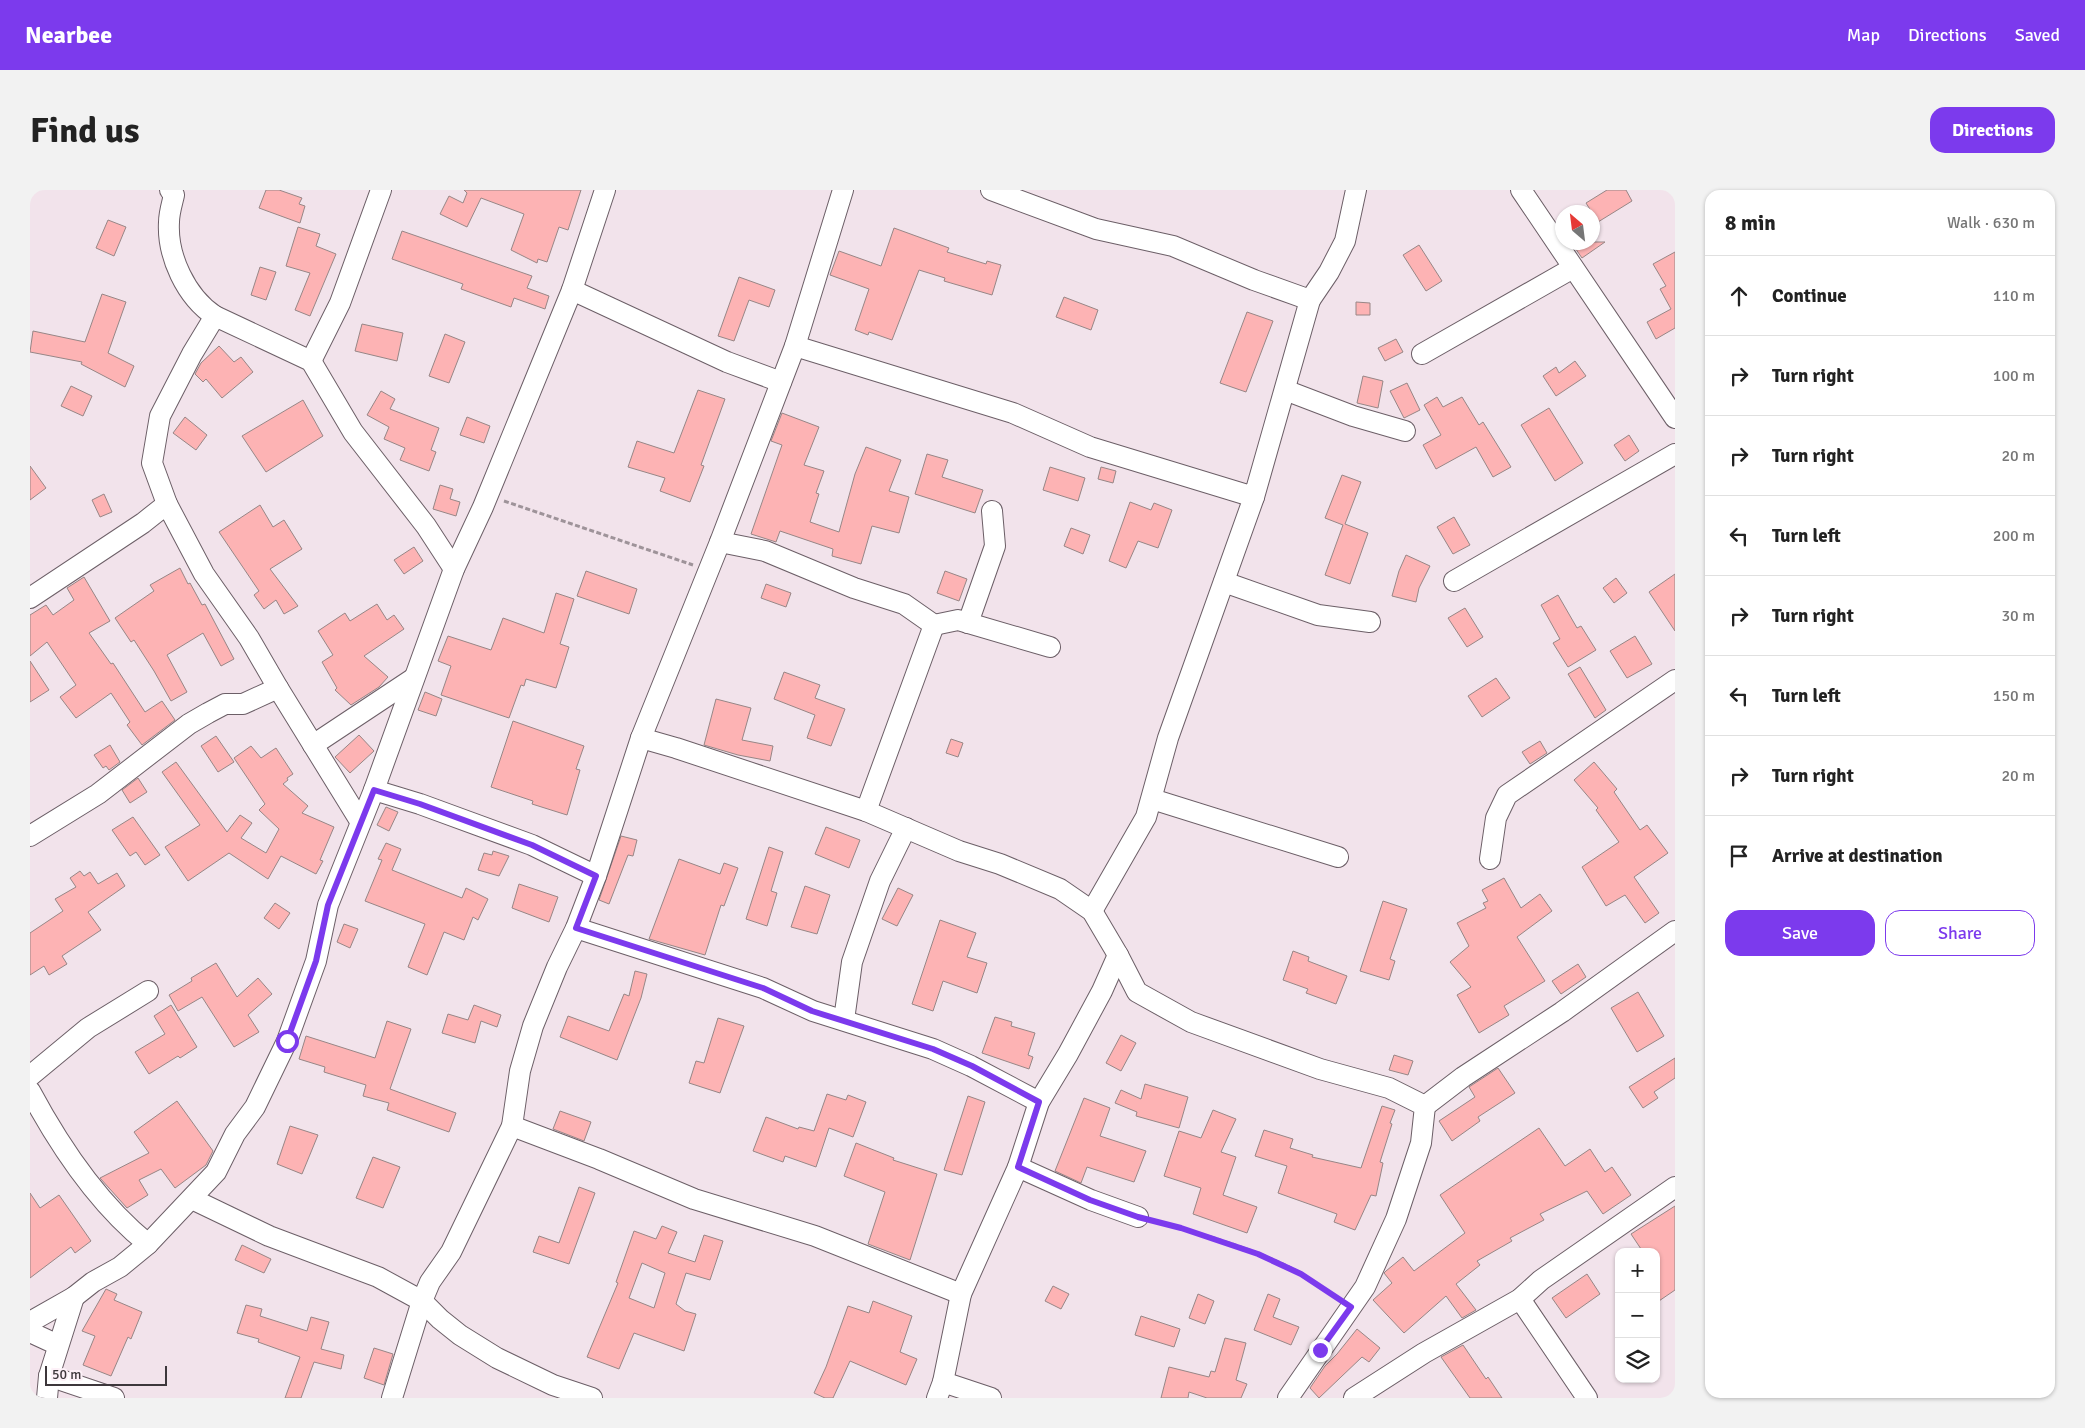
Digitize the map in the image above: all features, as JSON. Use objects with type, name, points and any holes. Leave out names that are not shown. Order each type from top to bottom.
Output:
[{"type":"street","points":[[170,190],[174,195],[168,222],[172,252],[183,281],[203,308],[215,316],[311,361],[353,432],[426,526],[454,569]]},
{"type":"street","points":[[311,361],[340,303],[381,190]]},
{"type":"street","points":[[30,1322],[74,1297],[93,1282],[120,1267],[148,1244],[216,1172],[235,1134],[255,1107],[287,1041],[316,961],[328,905],[374,790],[454,569],[487,496],[572,290],[605,190]]},
{"type":"street","points":[[392,1398],[422,1301],[430,1282],[451,1252],[512,1126],[520,1072],[534,1026],[556,967],[576,928],[596,876],[641,738],[796,346],[843,190]]},
{"type":"street","points":[[990,190],[1096,229],[1173,246],[1254,280],[1310,300]]},
{"type":"street","points":[[1092,911],[1146,817],[1168,738],[1254,497],[1310,300],[1329,272],[1344,240],[1356,190]]},
{"type":"street","points":[[1521,190],[1675,418]]},
{"type":"street","points":[[1422,354],[1573,268]]},
{"type":"street","points":[[572,290],[727,362],[782,382]]},
{"type":"street","points":[[215,316],[192,354],[160,416],[152,463],[167,504],[204,574],[249,638],[360,821]]},
{"type":"street","points":[[796,346],[1013,413],[1090,447],[1254,497]]},
{"type":"street","points":[[1285,390],[1353,416],[1404,431]]},
{"type":"street","points":[[1454,581],[1675,454]]},
{"type":"street","points":[[30,598],[142,523],[167,504]]},
{"type":"street","points":[[968,623],[995,546],[992,511]]},
{"type":"street","points":[[720,542],[765,551],[854,588],[904,604],[934,625],[958,620],[1050,647]]},
{"type":"street","points":[[1224,582],[1318,615],[1370,622]]},
{"type":"street","points":[[866,811],[934,625]]},
{"type":"street","points":[[313,745],[414,678]]},
{"type":"street","points":[[1490,859],[1496,818],[1508,795],[1675,680]]},
{"type":"street","points":[[30,836],[98,794],[190,724],[208,713],[225,704],[243,704],[278,688]]},
{"type":"street","points":[[641,738],[866,811],[959,851],[1000,864],[1060,889],[1092,911],[1118,955],[1136,992]]},
{"type":"street","points":[[374,790],[420,804],[523,841],[596,876]]},
{"type":"street","points":[[1152,799],[1338,857]]},
{"type":"street","points":[[844,1020],[852,962],[880,880],[906,828]]},
{"type":"street","points":[[576,928],[763,988],[812,1011],[933,1049],[972,1066],[1039,1102]]},
{"type":"street","points":[[1288,1398],[1365,1287],[1396,1219],[1421,1143],[1425,1106],[1675,932]]},
{"type":"street","points":[[991,1398],[940,1390],[961,1294],[1018,1167],[1039,1102],[1068,1054],[1102,991],[1118,955]]},
{"type":"street","points":[[30,1076],[88,1028],[148,991]]},
{"type":"street","points":[[1102,991],[1136,992],[1191,1022],[1320,1069],[1390,1088],[1425,1106]]},
{"type":"street","points":[[30,1091],[52,1132],[95,1190],[130,1230],[148,1244]]},
{"type":"street","points":[[512,1126],[599,1159],[694,1199],[815,1236],[961,1294]]},
{"type":"street","points":[[1018,1167],[1090,1200],[1138,1217]]},
{"type":"street","points":[[1354,1398],[1424,1353],[1520,1299],[1541,1280],[1675,1187]]},
{"type":"street","points":[[192,1199],[269,1236],[378,1277],[422,1301],[460,1335],[496,1358],[553,1386],[592,1398]]},
{"type":"street","points":[[47,1398],[50,1376],[58,1345],[74,1297]]},
{"type":"street","points":[[1520,1299],[1587,1398]]},
{"type":"street","points":[[30,1332],[58,1345]]},
{"type":"street","points":[[50,1376],[114,1398]]},
{"type":"path","points":[[487,496],[709,570]]},
{"type":"path","points":[[1138,1217],[1181,1228],[1258,1254],[1301,1274],[1351,1307]]},
{"type":"building","points":[[266,190],[279,190],[302,198],[299,204],[305,206],[300,223],[259,208]]},
{"type":"building","points":[[464,190],[581,190],[568,230],[559,227],[547,262],[538,259],[537,263],[511,250],[524,214],[481,198],[467,227],[440,214],[449,196],[463,203],[467,193]]},
{"type":"building","points":[[1607,190],[1626,190],[1632,201],[1600,221],[1600,205],[1587,205],[1586,203]]},
{"type":"building","points":[[108,220],[126,227],[114,256],[96,248]]},
{"type":"building","points":[[298,227],[320,234],[316,246],[336,254],[310,316],[295,310],[310,273],[286,266]]},
{"type":"building","points":[[894,228],[949,248],[947,252],[986,264],[987,261],[1001,265],[992,295],[944,281],[945,278],[919,270],[892,340],[869,332],[868,335],[855,330],[869,289],[830,275],[839,251],[881,266]]},
{"type":"building","points":[[402,231],[532,276],[527,288],[549,296],[545,309],[514,298],[511,307],[461,289],[463,284],[392,259]]},
{"type":"building","points":[[1419,245],[1442,281],[1426,291],[1403,255]]},
{"type":"building","points":[[1576,250],[1594,250],[1582,258]]},
{"type":"building","points":[[1675,252],[1675,328],[1656,339],[1647,322],[1671,309],[1660,289],[1666,286],[1653,264]]},
{"type":"building","points":[[260,267],[276,272],[266,300],[251,295]]},
{"type":"building","points":[[739,277],[775,290],[769,307],[749,300],[734,341],[718,336]]},
{"type":"building","points":[[102,294],[126,302],[108,353],[134,366],[125,387],[81,364],[82,362],[30,352],[33,331],[85,342]]},
{"type":"building","points":[[1064,297],[1098,310],[1091,330],[1056,317]]},
{"type":"building","points":[[1356,302],[1370,303],[1370,315],[1356,315]]},
{"type":"building","points":[[1247,312],[1273,321],[1246,392],[1220,383]]},
{"type":"building","points":[[362,324],[403,333],[397,361],[355,351]]},
{"type":"building","points":[[445,334],[465,342],[449,383],[429,376]]},
{"type":"building","points":[[1396,339],[1403,352],[1385,361],[1378,348]]},
{"type":"building","points":[[219,346],[234,362],[241,357],[253,372],[222,398],[206,379],[203,382],[195,374],[201,363]]},
{"type":"building","points":[[1575,361],[1586,376],[1556,396],[1543,376],[1556,367],[1559,373]]},
{"type":"building","points":[[1363,376],[1383,381],[1378,408],[1357,403]]},
{"type":"building","points":[[1407,383],[1420,410],[1404,418],[1390,391]]},
{"type":"building","points":[[71,386],[92,396],[83,416],[61,406]]},
{"type":"building","points":[[698,390],[725,399],[701,465],[704,466],[690,502],[660,491],[665,478],[628,467],[637,441],[674,453]]},
{"type":"building","points":[[381,391],[395,399],[390,409],[439,428],[431,450],[436,452],[429,471],[400,460],[405,448],[384,439],[389,427],[367,415]]},
{"type":"building","points":[[1437,397],[1443,407],[1462,397],[1479,425],[1483,422],[1511,467],[1493,477],[1476,447],[1436,469],[1423,445],[1441,435],[1424,405]]},
{"type":"building","points":[[303,400],[323,436],[266,472],[242,436]]},
{"type":"building","points":[[1549,408],[1583,463],[1555,481],[1521,425]]},
{"type":"building","points":[[782,413],[819,427],[804,465],[824,471],[816,493],[819,494],[810,522],[839,532],[855,474],[866,447],[901,460],[889,491],[909,497],[899,533],[872,526],[861,564],[832,556],[833,549],[780,531],[776,542],[751,534],[782,445],[771,441]]},
{"type":"building","points":[[185,417],[207,435],[196,450],[173,433]]},
{"type":"building","points":[[467,417],[490,426],[484,443],[460,435]]},
{"type":"building","points":[[1629,435],[1639,451],[1625,461],[1614,445]]},
{"type":"building","points":[[927,454],[948,460],[942,477],[983,490],[975,513],[915,494]]},
{"type":"building","points":[[30,466],[46,488],[30,500]]},
{"type":"building","points":[[1050,467],[1085,478],[1078,501],[1043,490]]},
{"type":"building","points":[[1101,467],[1116,471],[1113,483],[1098,479]]},
{"type":"building","points":[[1342,475],[1361,482],[1345,524],[1368,533],[1350,584],[1325,575],[1343,525],[1325,518]]},
{"type":"building","points":[[440,485],[453,489],[450,499],[460,502],[456,516],[433,509]]},
{"type":"building","points":[[104,494],[112,512],[100,517],[92,500]]},
{"type":"building","points":[[1130,502],[1151,510],[1154,503],[1172,510],[1158,548],[1138,541],[1126,568],[1109,561]]},
{"type":"building","points":[[260,505],[273,527],[284,520],[302,549],[270,569],[298,606],[284,614],[276,600],[264,609],[254,595],[259,591],[219,532]]},
{"type":"building","points":[[1454,517],[1470,545],[1453,554],[1437,527]]},
{"type":"building","points":[[1071,528],[1090,535],[1083,554],[1064,546]]},
{"type":"building","points":[[414,547],[423,561],[404,574],[394,560]]},
{"type":"building","points":[[1406,555],[1430,566],[1419,588],[1416,602],[1392,596]]},
{"type":"building","points":[[180,568],[202,605],[205,604],[234,659],[221,666],[203,633],[167,655],[187,692],[171,701],[134,640],[131,642],[115,618],[154,591],[150,585]]},
{"type":"building","points":[[586,571],[637,589],[629,614],[577,596]]},
{"type":"building","points":[[945,571],[967,579],[959,601],[937,593]]},
{"type":"building","points":[[1675,574],[1675,631],[1649,592]]},
{"type":"building","points":[[84,577],[110,621],[89,633],[111,664],[113,663],[145,712],[162,701],[175,720],[142,745],[127,725],[130,722],[111,693],[76,718],[60,697],[76,685],[47,642],[30,656],[30,615],[46,605],[53,615],[74,600],[67,588]]},
{"type":"building","points":[[1616,578],[1627,593],[1614,603],[1603,588]]},
{"type":"building","points":[[766,584],[791,593],[786,607],[761,598]]},
{"type":"building","points":[[556,593],[574,599],[560,644],[569,647],[556,688],[526,679],[524,686],[521,685],[509,718],[441,695],[451,666],[438,661],[448,636],[491,650],[503,618],[544,633]]},
{"type":"building","points":[[1558,595],[1577,628],[1581,626],[1596,650],[1568,667],[1553,643],[1560,639],[1541,605]]},
{"type":"building","points":[[377,604],[387,620],[394,615],[404,629],[364,656],[388,677],[379,687],[351,705],[335,690],[337,688],[322,662],[333,655],[318,631],[345,613],[350,621]]},
{"type":"building","points":[[1465,608],[1483,637],[1467,647],[1448,618]]},
{"type":"building","points":[[1635,636],[1652,664],[1627,678],[1610,651]]},
{"type":"building","points":[[30,661],[49,690],[30,702]]},
{"type":"building","points":[[1580,667],[1606,710],[1595,718],[1568,674]]},
{"type":"building","points":[[784,672],[820,685],[815,698],[845,709],[831,746],[807,738],[815,715],[774,699]]},
{"type":"building","points":[[1496,678],[1510,698],[1482,717],[1468,696]]},
{"type":"building","points":[[425,692],[442,699],[436,716],[418,710]]},
{"type":"building","points":[[716,699],[751,708],[742,740],[773,746],[770,761],[738,755],[704,745]]},
{"type":"building","points":[[513,721],[584,746],[576,769],[580,770],[567,815],[532,804],[533,801],[491,787]]},
{"type":"building","points":[[359,735],[374,751],[350,773],[335,757]]},
{"type":"building","points":[[216,736],[234,762],[218,772],[201,746]]},
{"type":"building","points":[[951,739],[963,743],[958,757],[946,753]]},
{"type":"building","points":[[1540,741],[1547,753],[1530,764],[1522,752]]},
{"type":"building","points":[[110,745],[120,762],[109,770],[106,766],[103,768],[94,755]]},
{"type":"building","points":[[251,746],[261,758],[276,748],[293,774],[283,784],[308,806],[302,813],[334,827],[320,860],[323,861],[316,874],[281,856],[268,879],[229,853],[188,881],[165,847],[200,825],[162,772],[176,762],[227,832],[240,815],[252,823],[241,838],[266,853],[279,829],[259,810],[265,804],[234,758]]},
{"type":"building","points":[[1594,762],[1617,789],[1614,792],[1640,830],[1647,825],[1668,853],[1634,877],[1659,913],[1645,923],[1625,895],[1606,906],[1582,867],[1619,842],[1596,810],[1598,808],[1574,780]]},
{"type":"building","points":[[138,778],[147,792],[130,803],[122,790]]},
{"type":"building","points":[[386,807],[398,812],[389,831],[377,825]]},
{"type":"building","points":[[133,817],[160,855],[145,865],[136,852],[130,856],[112,830]]},
{"type":"building","points":[[826,827],[860,840],[849,868],[815,854]]},
{"type":"building","points":[[621,836],[637,840],[633,856],[628,855],[609,904],[599,900]]},
{"type":"building","points":[[386,843],[401,849],[392,870],[462,898],[466,888],[488,899],[478,920],[473,917],[464,940],[444,932],[427,975],[408,967],[425,924],[365,901],[382,860],[378,859]]},
{"type":"building","points":[[769,847],[783,852],[771,891],[777,893],[767,926],[746,919]]},
{"type":"building","points":[[493,851],[509,856],[499,876],[478,870],[484,853],[492,855]]},
{"type":"building","points":[[679,859],[720,874],[724,863],[738,868],[724,906],[721,905],[705,955],[649,939]]},
{"type":"building","points":[[80,871],[84,876],[90,872],[98,884],[117,873],[125,886],[88,912],[101,930],[62,956],[67,964],[49,975],[44,966],[30,975],[30,933],[63,911],[55,899],[76,887],[70,878]]},
{"type":"building","points":[[1504,878],[1521,908],[1540,894],[1552,911],[1517,937],[1545,981],[1504,1006],[1509,1015],[1479,1033],[1457,995],[1471,987],[1450,962],[1469,946],[1457,923],[1486,908],[1483,903],[1488,901],[1482,890]]},
{"type":"building","points":[[519,884],[558,897],[549,922],[512,908]]},
{"type":"building","points":[[805,886],[830,895],[817,934],[791,927]]},
{"type":"building","points":[[898,888],[913,895],[897,926],[882,919]]},
{"type":"building","points":[[1383,901],[1407,909],[1390,959],[1395,961],[1389,980],[1360,971]]},
{"type":"building","points":[[275,903],[290,913],[279,929],[264,918]]},
{"type":"building","points":[[940,920],[976,933],[967,957],[987,963],[977,993],[943,981],[933,1011],[912,1004]]},
{"type":"building","points":[[344,924],[358,929],[350,948],[337,942]]},
{"type":"building","points":[[1293,951],[1309,957],[1308,961],[1347,976],[1336,1004],[1306,993],[1308,989],[1283,980]]},
{"type":"building","points":[[216,963],[237,997],[258,978],[272,994],[248,1015],[259,1032],[234,1047],[202,997],[178,1011],[169,995],[192,981],[191,978]]},
{"type":"building","points":[[1578,964],[1586,977],[1561,994],[1552,981]]},
{"type":"building","points":[[635,971],[647,974],[641,998],[617,1060],[560,1037],[568,1016],[609,1031],[624,994],[629,996]]},
{"type":"building","points":[[1638,992],[1664,1036],[1637,1052],[1611,1008]]},
{"type":"building","points":[[171,1005],[197,1047],[149,1074],[135,1052],[165,1034],[154,1016]]},
{"type":"building","points":[[474,1005],[501,1015],[497,1027],[481,1021],[475,1043],[442,1033],[448,1014],[468,1020]]},
{"type":"building","points":[[995,1017],[1012,1022],[1011,1026],[1035,1033],[1028,1055],[1033,1057],[1029,1069],[982,1053]]},
{"type":"building","points":[[718,1018],[744,1026],[720,1093],[689,1083],[696,1061],[704,1063]]},
{"type":"building","points":[[387,1021],[411,1029],[390,1089],[456,1113],[449,1132],[387,1110],[389,1103],[363,1096],[366,1085],[324,1072],[325,1067],[299,1059],[306,1036],[375,1058]]},
{"type":"building","points":[[1121,1035],[1136,1043],[1121,1071],[1106,1063]]},
{"type":"building","points":[[1394,1055],[1413,1061],[1408,1075],[1389,1070]]},
{"type":"building","points":[[1675,1058],[1675,1078],[1654,1092],[1658,1098],[1643,1108],[1629,1087]]},
{"type":"building","points":[[1498,1068],[1515,1093],[1478,1117],[1480,1121],[1452,1141],[1439,1121],[1475,1097],[1469,1087]]},
{"type":"building","points":[[1145,1084],[1188,1097],[1179,1128],[1136,1116],[1137,1112],[1115,1103],[1121,1090],[1141,1099]]},
{"type":"building","points":[[827,1094],[846,1100],[848,1095],[866,1102],[853,1137],[829,1128],[816,1167],[785,1156],[783,1162],[753,1151],[766,1117],[798,1129],[799,1127],[814,1131]]},
{"type":"building","points":[[968,1096],[985,1102],[962,1175],[944,1170]]},
{"type":"building","points":[[1084,1098],[1110,1108],[1100,1136],[1146,1151],[1134,1182],[1087,1167],[1081,1183],[1055,1171]]},
{"type":"building","points":[[177,1101],[213,1151],[206,1165],[175,1188],[161,1169],[139,1180],[148,1195],[127,1208],[100,1178],[149,1153],[134,1132]]},
{"type":"building","points":[[1382,1106],[1395,1110],[1390,1123],[1392,1124],[1380,1162],[1383,1163],[1376,1196],[1371,1195],[1355,1230],[1334,1222],[1337,1214],[1278,1193],[1287,1166],[1255,1156],[1264,1130],[1293,1139],[1290,1148],[1313,1155],[1312,1157],[1361,1168]]},
{"type":"building","points":[[1213,1110],[1236,1119],[1221,1152],[1236,1157],[1223,1195],[1257,1207],[1247,1233],[1193,1214],[1201,1188],[1164,1176],[1179,1131],[1201,1138]]},
{"type":"building","points":[[560,1111],[591,1122],[584,1141],[553,1129]]},
{"type":"building","points":[[290,1126],[318,1135],[302,1174],[277,1164]]},
{"type":"building","points":[[1539,1128],[1565,1166],[1590,1149],[1605,1172],[1612,1167],[1631,1195],[1603,1214],[1587,1191],[1540,1214],[1544,1220],[1510,1238],[1512,1241],[1477,1261],[1480,1265],[1456,1284],[1476,1310],[1462,1318],[1446,1296],[1404,1333],[1373,1300],[1392,1283],[1384,1273],[1403,1257],[1414,1271],[1465,1233],[1440,1195]]},
{"type":"building","points":[[856,1143],[894,1158],[893,1160],[937,1174],[910,1260],[868,1244],[885,1192],[844,1176]]},
{"type":"building","points":[[373,1157],[400,1167],[383,1208],[356,1198]]},
{"type":"building","points":[[579,1187],[595,1193],[569,1264],[533,1252],[539,1236],[559,1243]]},
{"type":"building","points":[[30,1193],[40,1208],[59,1195],[91,1241],[75,1253],[71,1247],[30,1278]]},
{"type":"building","points":[[1675,1206],[1675,1290],[1660,1300],[1660,1248],[1640,1248],[1631,1234]]},
{"type":"building","points":[[662,1226],[677,1232],[668,1253],[695,1262],[704,1235],[723,1241],[710,1280],[686,1273],[676,1304],[685,1311],[696,1314],[684,1351],[634,1333],[619,1369],[587,1357],[618,1283],[616,1282],[634,1231],[656,1239]],"holes":[[[642,1263],[665,1273],[654,1308],[629,1298]]]},
{"type":"building","points":[[242,1245],[271,1259],[264,1273],[235,1260]]},
{"type":"building","points":[[1587,1274],[1600,1294],[1566,1318],[1552,1298]]},
{"type":"building","points":[[1053,1286],[1069,1294],[1061,1309],[1045,1301]]},
{"type":"building","points":[[106,1289],[117,1294],[114,1300],[142,1312],[131,1339],[128,1337],[111,1376],[83,1365],[95,1336],[82,1331]]},
{"type":"building","points":[[1198,1294],[1214,1301],[1205,1324],[1189,1318]]},
{"type":"building","points":[[1268,1294],[1280,1299],[1273,1317],[1299,1327],[1291,1345],[1254,1330]]},
{"type":"building","points":[[873,1301],[912,1316],[900,1352],[917,1359],[906,1385],[850,1361],[833,1398],[825,1398],[814,1393],[826,1367],[848,1306],[869,1313]]},
{"type":"building","points":[[246,1305],[262,1309],[260,1316],[307,1331],[311,1317],[329,1322],[321,1349],[344,1355],[341,1369],[314,1362],[301,1398],[285,1398],[300,1357],[258,1342],[259,1339],[237,1333]]},
{"type":"building","points":[[1141,1316],[1180,1329],[1174,1347],[1135,1335]]},
{"type":"building","points":[[1357,1329],[1380,1348],[1369,1362],[1362,1357],[1319,1398],[1310,1388],[1325,1366]]},
{"type":"building","points":[[1225,1338],[1246,1343],[1236,1380],[1247,1384],[1241,1398],[1207,1398],[1189,1392],[1188,1398],[1161,1398],[1169,1367],[1209,1377],[1211,1371],[1215,1372]]},
{"type":"building","points":[[1463,1345],[1486,1379],[1488,1377],[1502,1398],[1470,1398],[1441,1357]]},
{"type":"building","points":[[374,1348],[393,1354],[384,1385],[364,1378]]},
{"type":"route","points":[[287,1041],[316,961],[328,905],[374,790],[478,824],[532,845],[596,876],[576,928],[763,988],[812,1011],[933,1049],[972,1066],[1039,1102],[1018,1167],[1090,1200],[1258,1254],[1301,1274],[1351,1307],[1320,1350]]}]
